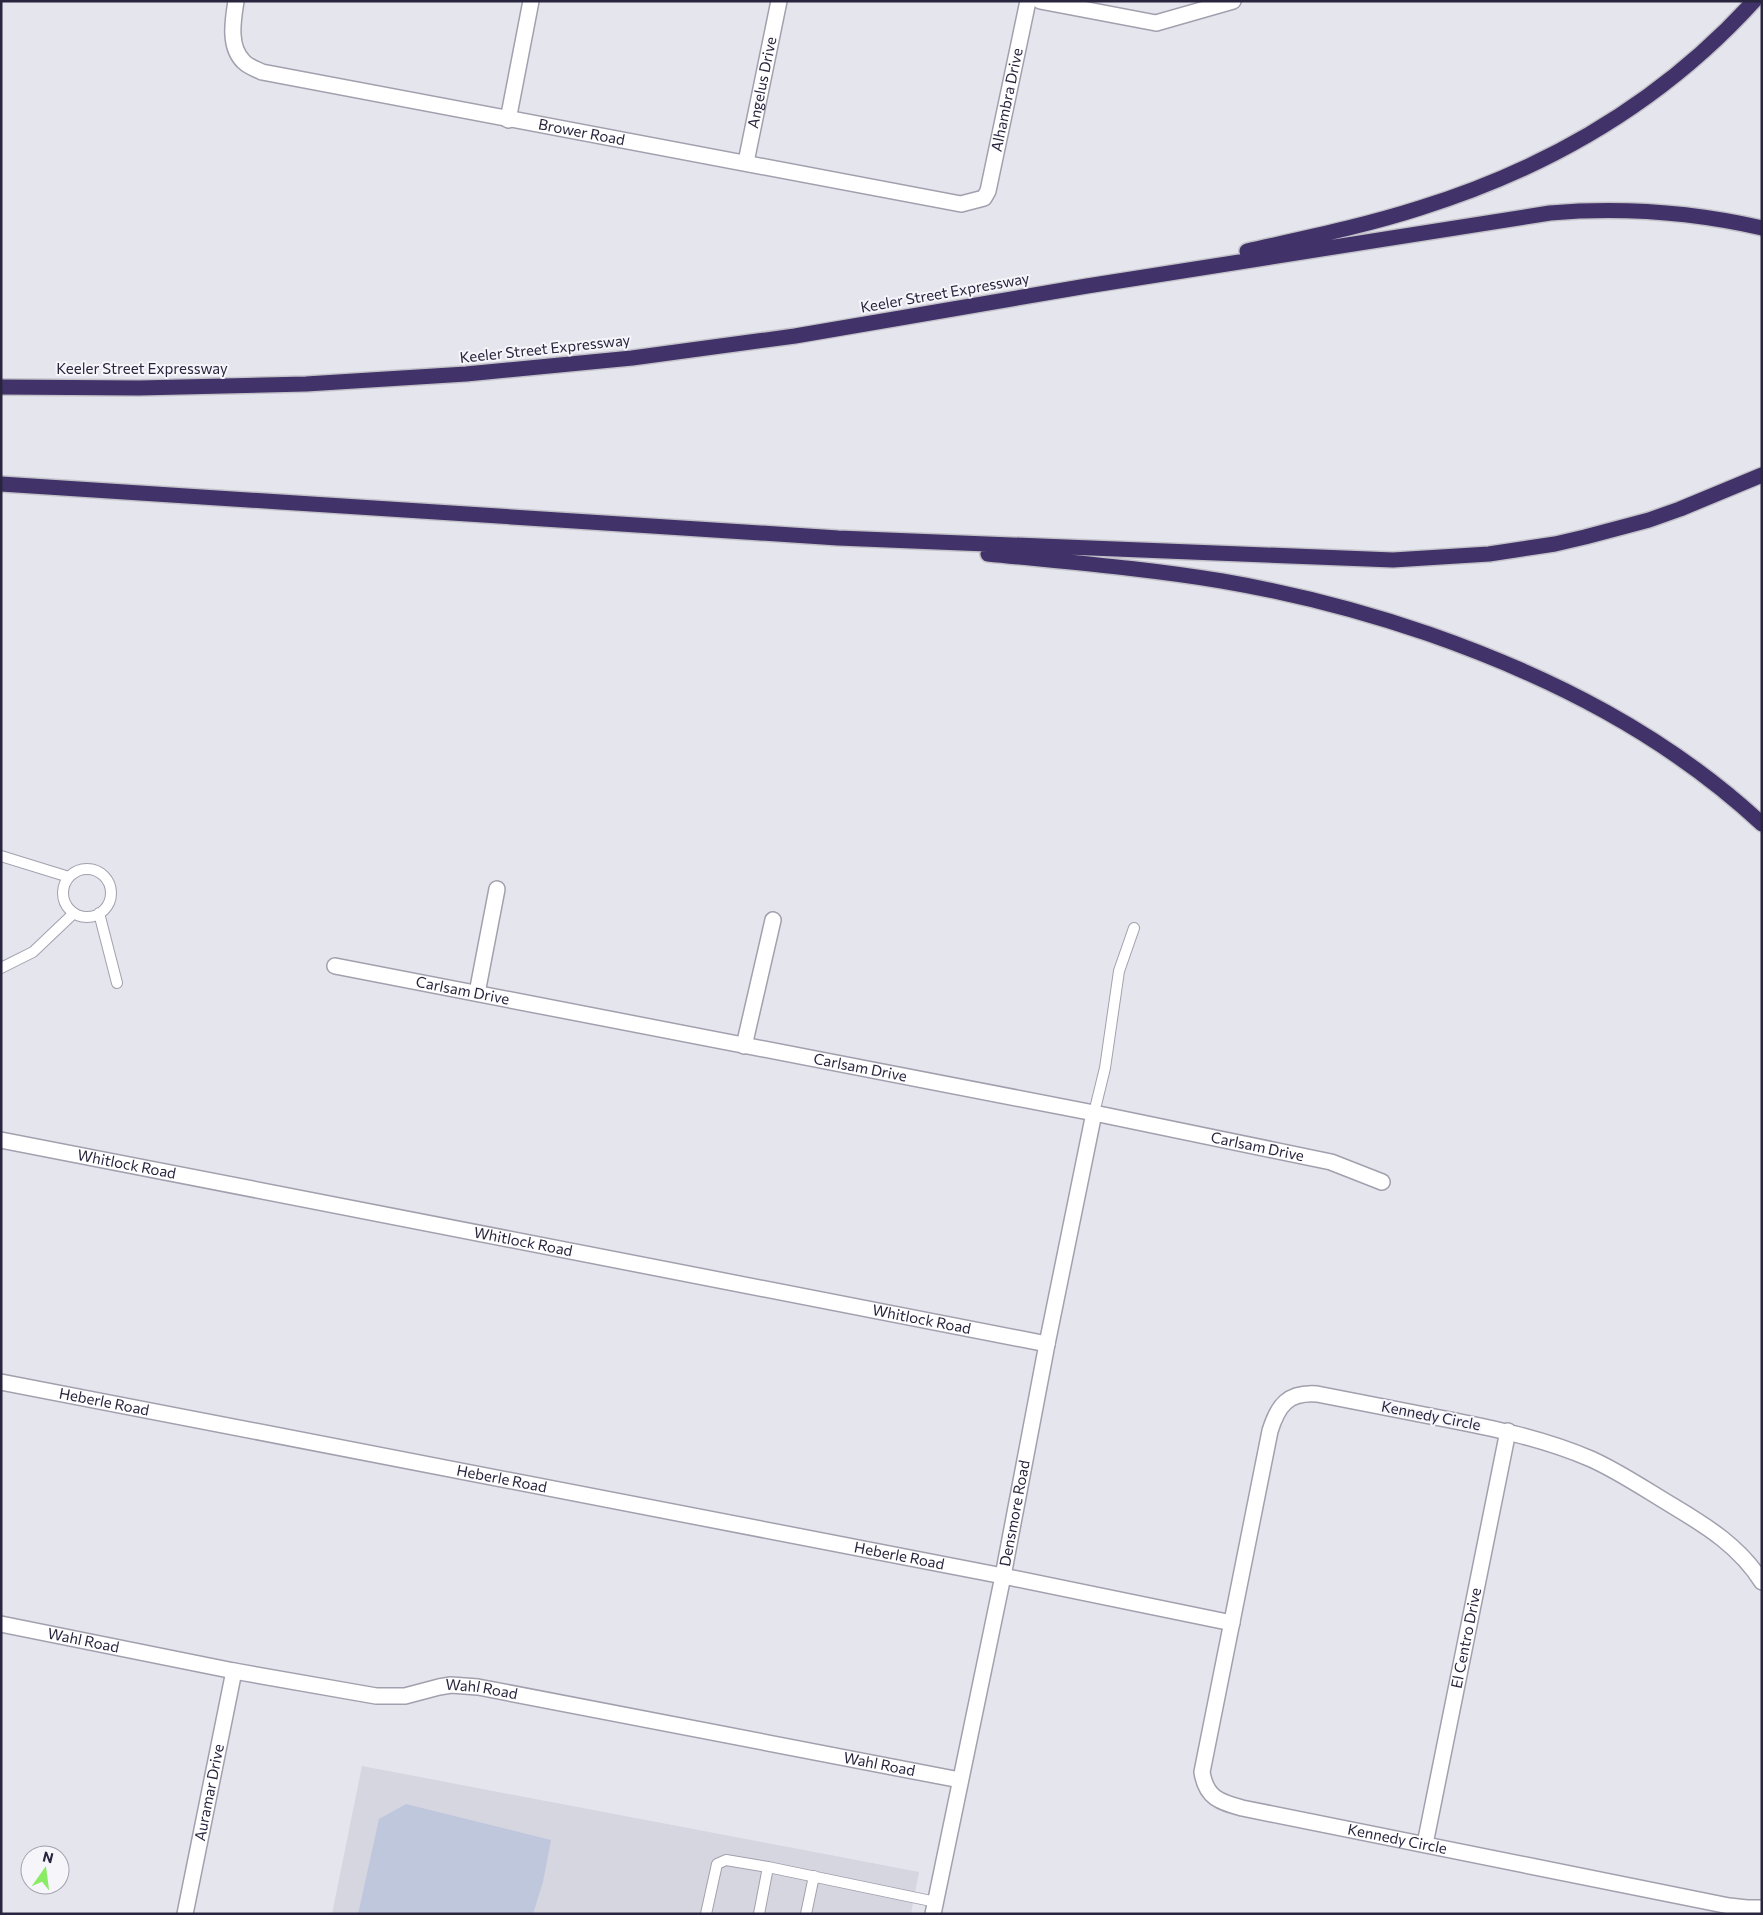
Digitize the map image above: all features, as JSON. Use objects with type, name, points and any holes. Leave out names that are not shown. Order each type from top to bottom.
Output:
[{"type":"highway","points":[[1087,286],[1214,259],[1381,219],[1419,209],[1493,182],[1564,148],[1631,109],[1681,72],[1730,27],[1754,1]]},
{"type":"highway","points":[[1087,286],[1550,213],[1599,210],[1650,211],[1699,216],[1762,228]]},
{"type":"highway","name":"Keeler Street Expressway","points":[[1,386],[190,387],[298,384],[533,368],[640,357],[771,340],[1087,286]]},
{"type":"highway","points":[[1,484],[838,538],[1328,559],[1424,559],[1489,554],[1585,537],[1649,520],[1762,475]]},
{"type":"highway","points":[[838,538],[1192,576],[1287,594],[1381,618],[1473,650],[1532,674],[1591,702],[1674,752],[1762,824]]},
{"type":"street","name":"Brower Road","points":[[236,1],[232,26],[235,47],[244,62],[262,72],[508,120],[746,162],[961,204],[984,198]]},
{"type":"street","points":[[508,120],[531,1]]},
{"type":"street","name":"Angelus Drive","points":[[746,162],[778,1]]},
{"type":"street","name":"Alhambra Drive","points":[[984,198],[990,186],[1028,1]]},
{"type":"street","points":[[1040,1],[1156,23],[1233,1]]},
{"type":"street","points":[[477,993],[497,889]]},
{"type":"street","points":[[744,1046],[773,920]]},
{"type":"street","name":"Carlsam Drive","points":[[335,966],[1094,1112],[1331,1162],[1382,1182]]},
{"type":"street","name":"Densmore Road","points":[[934,1908],[1003,1576],[1046,1344],[1094,1112]]},
{"type":"street","name":"Whitlock Road","points":[[1,1140],[1046,1344]]},
{"type":"street","name":"Heberle Road","points":[[1,1382],[1003,1576]]},
{"type":"street","name":"Kennedy Circle","points":[[1762,1582],[1752,1566],[1732,1545],[1708,1527],[1622,1475],[1591,1459],[1508,1431],[1304,1393],[1282,1404],[1275,1415],[1270,1431],[1203,1763],[1204,1783],[1208,1792],[1216,1799],[1242,1808],[1730,1906],[1762,1908]]},
{"type":"street","name":"El Centro Drive","points":[[1425,1844],[1508,1431]]},
{"type":"street","points":[[1003,1576],[1232,1623]]},
{"type":"street","name":"Wahl Road","points":[[1,1624],[234,1671],[390,1697],[405,1696],[445,1686],[478,1687],[960,1780]]},
{"type":"street","name":"Auramar Drive","points":[[185,1914],[234,1671]]},
{"type":"lane","points":[[1,856],[69,877]]},
{"type":"lane","points":[[97,870],[108,880],[111,895],[105,909],[99,914],[90,917],[74,913],[64,900],[63,891],[69,877],[75,871],[97,870]]},
{"type":"lane","points":[[1,968],[33,952],[74,913]]},
{"type":"lane","points":[[99,914],[117,983]]},
{"type":"lane","points":[[1094,1112],[1105,1068],[1119,971],[1134,928]]},
{"type":"lane","points":[[706,1914],[717,1864],[726,1860],[814,1876],[934,1908]]},
{"type":"lane","points":[[759,1914],[768,1867]]},
{"type":"lane","points":[[806,1914],[814,1876]]},
{"type":"shaded area","points":[[362,1766],[919,1872],[911,1914],[332,1914]]},
{"type":"shaded area","points":[[406,1804],[551,1840],[543,1882],[533,1914],[358,1914],[379,1819]]}]
